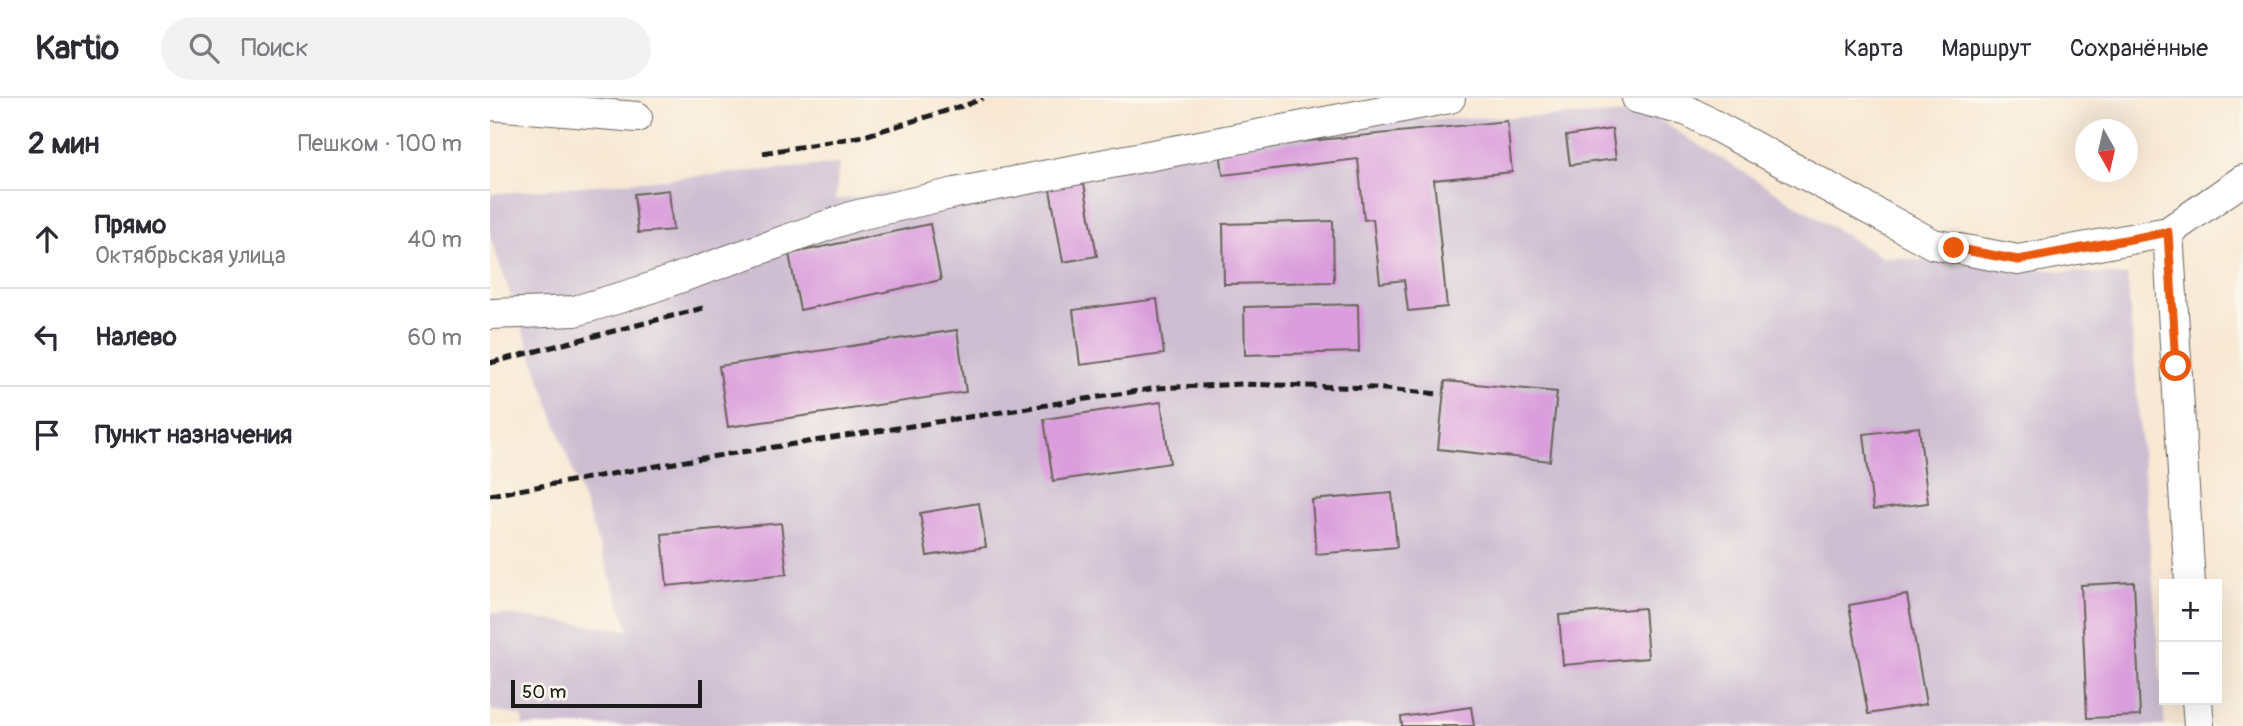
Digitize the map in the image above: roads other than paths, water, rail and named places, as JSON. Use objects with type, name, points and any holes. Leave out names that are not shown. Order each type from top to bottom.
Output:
[{"type":"street","points":[[490,314],[575,311],[639,292],[854,216],[955,192],[1450,98]]},
{"type":"street","points":[[1637,98],[1688,111],[1933,244],[2018,260],[2168,232],[2243,180]]},
{"type":"street","points":[[490,105],[637,117]]},
{"type":"street","points":[[2168,232],[2190,579]]},
{"type":"street","points":[[2197,705],[2199,726]]},
{"type":"railway","points":[[763,153],[864,136],[983,98]]},
{"type":"railway","points":[[490,363],[703,308]]},
{"type":"railway","points":[[490,495],[703,458],[1157,388],[1242,384],[1373,388],[1440,394]]}]
